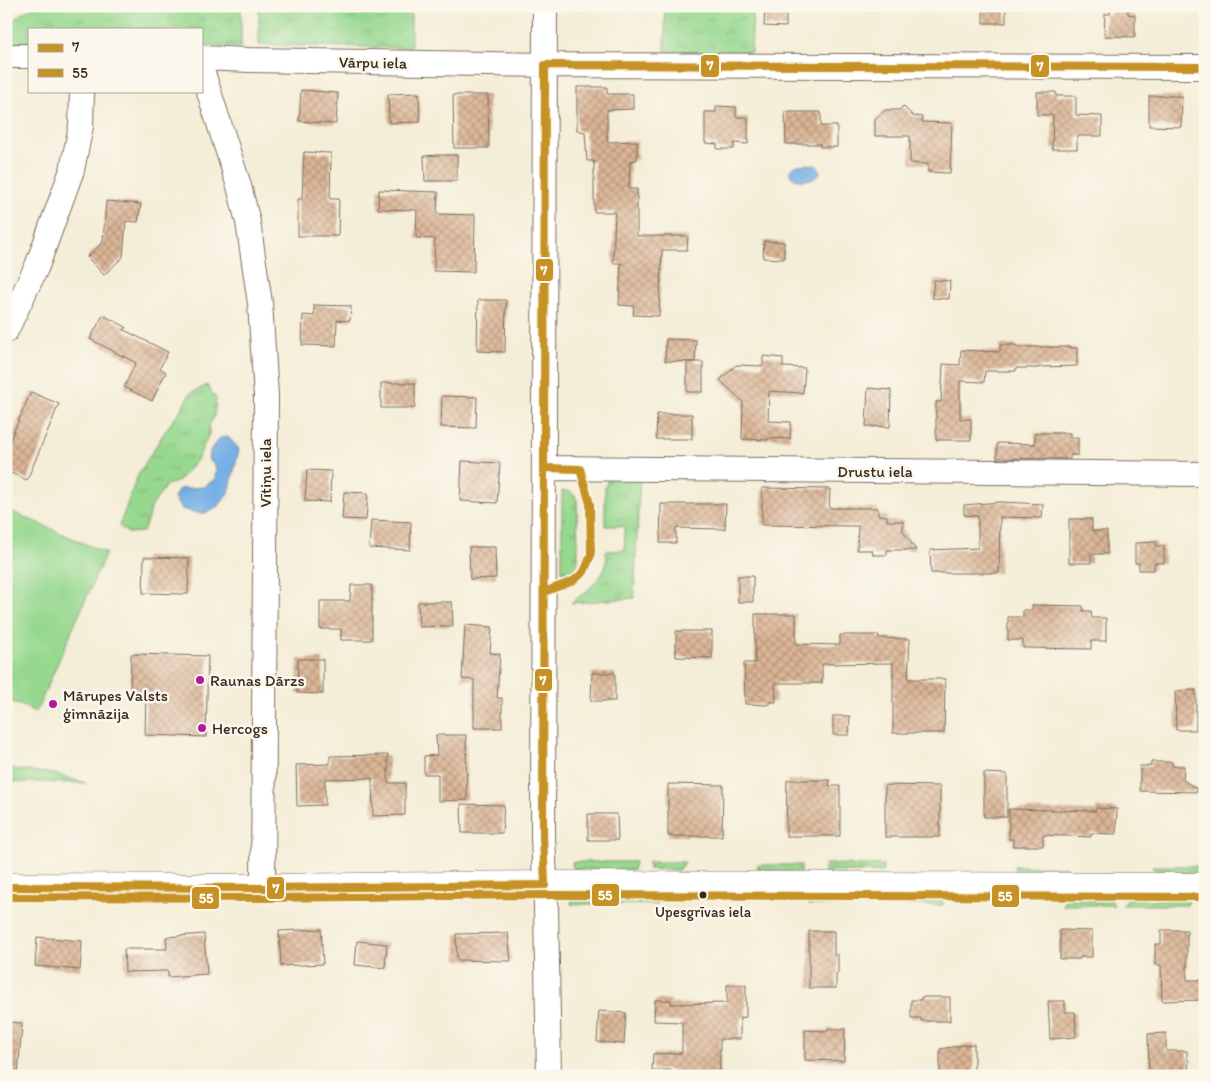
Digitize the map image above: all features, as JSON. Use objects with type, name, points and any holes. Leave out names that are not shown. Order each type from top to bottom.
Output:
[{"type":"main road","points":[[6,887],[263,888],[545,885],[1205,886]]},
{"type":"street","points":[[545,6],[543,836],[549,1076]]},
{"type":"street","points":[[6,56],[28,56]]},
{"type":"street","name":"Vārpu iela","points":[[202,58],[545,65],[1205,67]]},
{"type":"street","name":"Vītiņu iela","points":[[202,70],[239,186],[248,222],[260,303],[266,396],[263,888]]},
{"type":"street","points":[[6,331],[38,266],[72,170],[81,126],[82,92]]},
{"type":"street","name":"Drustu iela","points":[[544,468],[1205,474]]},
{"type":"green space","points":[[34,6],[241,6],[241,47],[202,46],[202,28],[28,28],[28,48],[6,49],[6,24]]},
{"type":"green space","points":[[259,6],[411,6],[411,48],[259,45]]},
{"type":"green space","points":[[665,6],[753,6],[751,52],[665,52]]},
{"type":"green space","points":[[207,385],[216,399],[214,417],[209,425],[209,434],[197,460],[177,482],[166,485],[152,506],[143,532],[128,533],[119,526],[138,475],[190,394]]},
{"type":"green space","points":[[640,475],[634,598],[571,603],[592,586],[601,575],[606,563],[606,551],[625,550],[624,526],[605,526],[605,487],[609,476]]},
{"type":"green space","points":[[562,491],[569,491],[575,496],[577,501],[578,560],[573,569],[562,572]]},
{"type":"green space","points":[[6,509],[106,553],[36,712],[6,699]]},
{"type":"green space","points":[[6,768],[54,774],[86,783],[6,782]]},
{"type":"green space","points":[[572,862],[635,862],[633,870],[573,869]]},
{"type":"green space","points":[[648,862],[685,862],[678,870],[649,869]]},
{"type":"green space","points":[[825,864],[883,865],[883,872],[824,872]]},
{"type":"green space","points":[[757,865],[801,865],[801,872],[758,870]]},
{"type":"green space","points":[[1014,866],[1066,867],[1066,873],[1015,872]]},
{"type":"green space","points":[[1151,866],[1205,866],[1205,873],[1157,873]]},
{"type":"green space","points":[[572,898],[655,898],[657,904],[571,904]]},
{"type":"green space","points":[[808,898],[943,900],[943,905],[808,905]]},
{"type":"green space","points":[[1065,899],[1110,899],[1114,905],[1062,905]]},
{"type":"green space","points":[[1127,899],[1189,900],[1187,905],[1123,905]]},
{"type":"water","points":[[797,165],[815,165],[819,168],[820,172],[813,179],[797,180],[791,176],[790,172]]},
{"type":"water","points":[[228,437],[239,449],[229,493],[218,507],[202,514],[181,509],[174,498],[179,489],[204,487],[215,479],[216,467],[208,459],[211,449],[220,438]]},
{"type":"building","points":[[765,6],[786,6],[786,27],[764,26]]},
{"type":"building","points":[[983,6],[1006,6],[1006,23],[983,23]]},
{"type":"building","points":[[1110,6],[1128,6],[1128,14],[1135,15],[1135,37],[1104,36],[1105,14],[1110,14]]},
{"type":"building","points":[[577,87],[607,87],[607,94],[633,94],[633,109],[607,110],[607,142],[637,141],[637,160],[630,161],[629,189],[637,189],[637,236],[688,236],[687,250],[662,250],[659,316],[633,315],[634,306],[619,305],[621,263],[613,263],[615,212],[594,212],[594,161],[587,161],[585,132],[577,130]]},
{"type":"building","points":[[301,90],[338,93],[336,124],[299,121]]},
{"type":"building","points":[[1037,92],[1056,92],[1056,96],[1076,96],[1076,115],[1102,116],[1102,136],[1077,136],[1077,149],[1052,149],[1053,115],[1037,115]]},
{"type":"building","points":[[419,93],[420,122],[389,123],[388,94]]},
{"type":"building","points":[[453,95],[488,95],[489,148],[454,148]]},
{"type":"building","points":[[1149,96],[1182,96],[1181,127],[1149,126]]},
{"type":"building","points":[[716,106],[736,107],[736,117],[748,117],[748,144],[734,143],[734,149],[717,149],[717,144],[705,143],[705,112],[716,112]]},
{"type":"building","points":[[903,106],[913,116],[922,117],[922,122],[952,123],[950,173],[928,172],[928,164],[910,163],[910,136],[875,136],[875,119],[885,110],[899,110]]},
{"type":"building","points":[[785,112],[821,112],[821,126],[837,126],[837,147],[820,147],[820,144],[786,144]]},
{"type":"building","points":[[304,152],[331,153],[330,199],[339,199],[338,236],[298,236],[298,199],[302,199]]},
{"type":"building","points":[[457,155],[457,181],[425,181],[424,156]]},
{"type":"building","points":[[379,190],[438,192],[437,214],[475,215],[474,272],[434,271],[435,239],[416,238],[417,210],[378,209]]},
{"type":"building","points":[[106,201],[141,204],[138,222],[126,221],[123,257],[104,275],[87,257],[103,242]]},
{"type":"building","points":[[764,241],[784,242],[784,259],[763,258]]},
{"type":"building","points":[[934,280],[950,281],[949,299],[932,298]]},
{"type":"building","points":[[478,300],[506,300],[505,352],[477,351]]},
{"type":"building","points":[[314,305],[351,306],[350,321],[337,320],[336,346],[302,345],[303,315],[314,316]]},
{"type":"building","points":[[103,315],[126,327],[124,330],[168,352],[160,368],[166,372],[152,401],[124,387],[136,363],[90,339]]},
{"type":"building","points":[[666,339],[696,340],[695,362],[665,361]]},
{"type":"building","points":[[1000,345],[1077,348],[1077,366],[1016,368],[1016,371],[985,371],[984,382],[960,381],[960,419],[971,419],[971,440],[936,440],[936,402],[941,402],[943,364],[960,365],[961,350],[1000,352]]},
{"type":"building","points":[[763,356],[783,358],[783,367],[805,368],[803,393],[769,391],[768,421],[791,422],[790,439],[742,439],[743,402],[720,380],[736,365],[763,366]]},
{"type":"building","points":[[687,362],[703,362],[703,392],[687,392]]},
{"type":"building","points":[[381,383],[415,383],[415,408],[381,408]]},
{"type":"building","points":[[868,388],[891,390],[890,427],[866,426]]},
{"type":"building","points":[[31,392],[59,404],[27,480],[6,471],[6,436],[11,438]]},
{"type":"building","points":[[442,396],[477,397],[476,428],[441,427]]},
{"type":"building","points":[[657,414],[692,414],[692,439],[656,439]]},
{"type":"building","points":[[1035,433],[1070,433],[1070,438],[1078,438],[1078,455],[1070,455],[1070,459],[997,458],[997,443],[1035,444]]},
{"type":"building","points":[[462,461],[500,463],[497,503],[460,501]]},
{"type":"building","points":[[307,470],[331,471],[330,502],[305,501]]},
{"type":"building","points":[[762,488],[830,489],[829,508],[878,508],[878,515],[887,516],[887,521],[903,521],[903,531],[916,550],[887,550],[887,555],[873,555],[872,550],[857,550],[858,526],[762,525]]},
{"type":"building","points":[[344,492],[368,493],[366,520],[342,519]]},
{"type":"building","points":[[1000,502],[1043,504],[1042,518],[1000,517],[999,573],[931,573],[930,550],[978,548],[978,516],[964,515],[964,505]]},
{"type":"building","points":[[661,504],[726,504],[725,529],[676,528],[676,543],[660,543]]},
{"type":"building","points":[[1069,519],[1092,519],[1092,531],[1107,531],[1107,554],[1091,554],[1091,563],[1069,563]]},
{"type":"building","points":[[371,520],[411,522],[410,550],[369,548]]},
{"type":"building","points":[[1156,542],[1156,546],[1164,546],[1164,563],[1154,563],[1154,570],[1139,570],[1139,563],[1135,563],[1135,543]]},
{"type":"building","points":[[469,547],[495,547],[496,578],[470,579]]},
{"type":"building","points":[[144,557],[189,558],[188,594],[143,593]]},
{"type":"building","points":[[738,576],[753,576],[753,602],[738,602]]},
{"type":"building","points":[[351,585],[372,585],[372,640],[341,640],[341,629],[320,629],[320,601],[350,601]]},
{"type":"building","points":[[418,602],[452,602],[453,626],[419,627]]},
{"type":"building","points":[[1032,605],[1083,606],[1083,611],[1091,611],[1092,618],[1106,618],[1106,641],[1091,641],[1091,649],[1023,648],[1023,640],[1008,640],[1008,617],[1023,617],[1023,610],[1032,610]]},
{"type":"building","points":[[755,614],[796,614],[796,644],[840,645],[840,635],[879,635],[878,638],[910,639],[908,679],[945,679],[944,733],[893,733],[893,663],[822,664],[822,683],[775,683],[776,702],[769,702],[769,705],[745,704],[744,663],[755,663]]},
{"type":"building","points":[[465,625],[492,627],[490,653],[500,654],[497,698],[502,698],[502,728],[474,728],[474,680],[462,679]]},
{"type":"building","points":[[676,631],[712,631],[712,658],[676,657]]},
{"type":"building","points":[[131,654],[208,656],[206,737],[145,735],[146,693],[130,693]]},
{"type":"building","points":[[298,659],[323,659],[323,694],[297,693]]},
{"type":"building","points":[[592,673],[615,673],[615,701],[591,701]]},
{"type":"building","points":[[1196,690],[1196,730],[1176,730],[1175,691]]},
{"type":"building","points":[[833,716],[850,716],[849,735],[833,735]]},
{"type":"building","points":[[436,735],[466,735],[467,800],[438,801],[438,774],[424,774],[424,756],[437,755]]},
{"type":"building","points":[[388,755],[388,783],[405,783],[405,815],[373,816],[372,778],[325,779],[325,805],[297,806],[296,765],[330,764],[330,756]]},
{"type":"building","points":[[1151,762],[1172,762],[1172,766],[1184,766],[1183,780],[1201,792],[1140,791],[1140,766],[1151,766]]},
{"type":"building","points":[[984,773],[1007,774],[1007,817],[984,817]]},
{"type":"building","points":[[787,780],[830,780],[829,786],[840,786],[840,836],[786,836]]},
{"type":"building","points":[[668,784],[723,785],[722,836],[668,836]]},
{"type":"building","points":[[885,785],[940,786],[940,837],[885,837]]},
{"type":"building","points":[[461,804],[504,805],[502,833],[462,833]]},
{"type":"building","points":[[1096,808],[1117,809],[1116,834],[1091,833],[1091,837],[1043,835],[1043,846],[1013,846],[1013,839],[1009,839],[1009,809],[1096,811]]},
{"type":"building","points":[[588,814],[617,814],[618,840],[588,840]]},
{"type":"building","points":[[321,929],[323,964],[281,966],[279,931]]},
{"type":"building","points":[[1060,930],[1092,931],[1092,957],[1060,959]]},
{"type":"building","points":[[1161,930],[1187,930],[1187,980],[1205,980],[1205,1000],[1162,1001],[1161,965],[1155,965],[1155,944],[1161,944]]},
{"type":"building","points":[[809,931],[834,931],[834,955],[838,955],[836,988],[809,988]]},
{"type":"building","points":[[508,933],[511,961],[457,960],[456,934]]},
{"type":"building","points":[[204,934],[207,974],[168,977],[168,971],[125,972],[124,949],[167,949],[166,937]]},
{"type":"building","points":[[37,937],[82,941],[80,970],[35,966]]},
{"type":"building","points":[[357,941],[387,944],[385,968],[355,965]]},
{"type":"building","points":[[727,985],[746,985],[746,1017],[740,1018],[740,1039],[720,1039],[720,1076],[687,1076],[670,1074],[671,1070],[652,1070],[653,1054],[682,1053],[682,1022],[654,1021],[655,1000],[671,1000],[671,1004],[727,1003]]},
{"type":"building","points":[[921,997],[950,997],[950,1021],[921,1021],[921,1018],[911,1018],[911,1000],[921,1000]]},
{"type":"building","points":[[1048,1001],[1065,1001],[1065,1012],[1075,1012],[1076,1037],[1050,1039]]},
{"type":"building","points":[[599,1011],[626,1013],[624,1044],[597,1042]]},
{"type":"building","points":[[6,1022],[22,1023],[18,1075],[6,1075]]},
{"type":"building","points":[[828,1029],[845,1029],[844,1061],[805,1060],[805,1030],[828,1031]]},
{"type":"building","points":[[1166,1033],[1166,1051],[1187,1051],[1189,1061],[1187,1076],[1149,1076],[1148,1034]]},
{"type":"building","points":[[974,1044],[974,1073],[940,1073],[940,1049]]},
{"type":"transit line","name":"7","points":[[545,65],[543,836],[545,885]]},
{"type":"transit line","name":"7","points":[[545,65],[1205,67]]},
{"type":"transit line","name":"7","points":[[544,592],[573,581],[584,572],[591,555],[590,504],[580,469],[545,468]]},
{"type":"transit line","name":"7","points":[[6,887],[263,888],[545,885]]},
{"type":"transit line","name":"55","points":[[6,897],[263,898],[545,895],[1205,897]]},
{"type":"place","name":"Raunas Dārzs","points":[[200,680]]},
{"type":"place","name":"Mārupes Valsts ģimnāzija","points":[[53,704]]},
{"type":"place","name":"Hercogs","points":[[202,728]]},
{"type":"place","name":"Upesgrīvas iela","points":[[703,895]]}]
